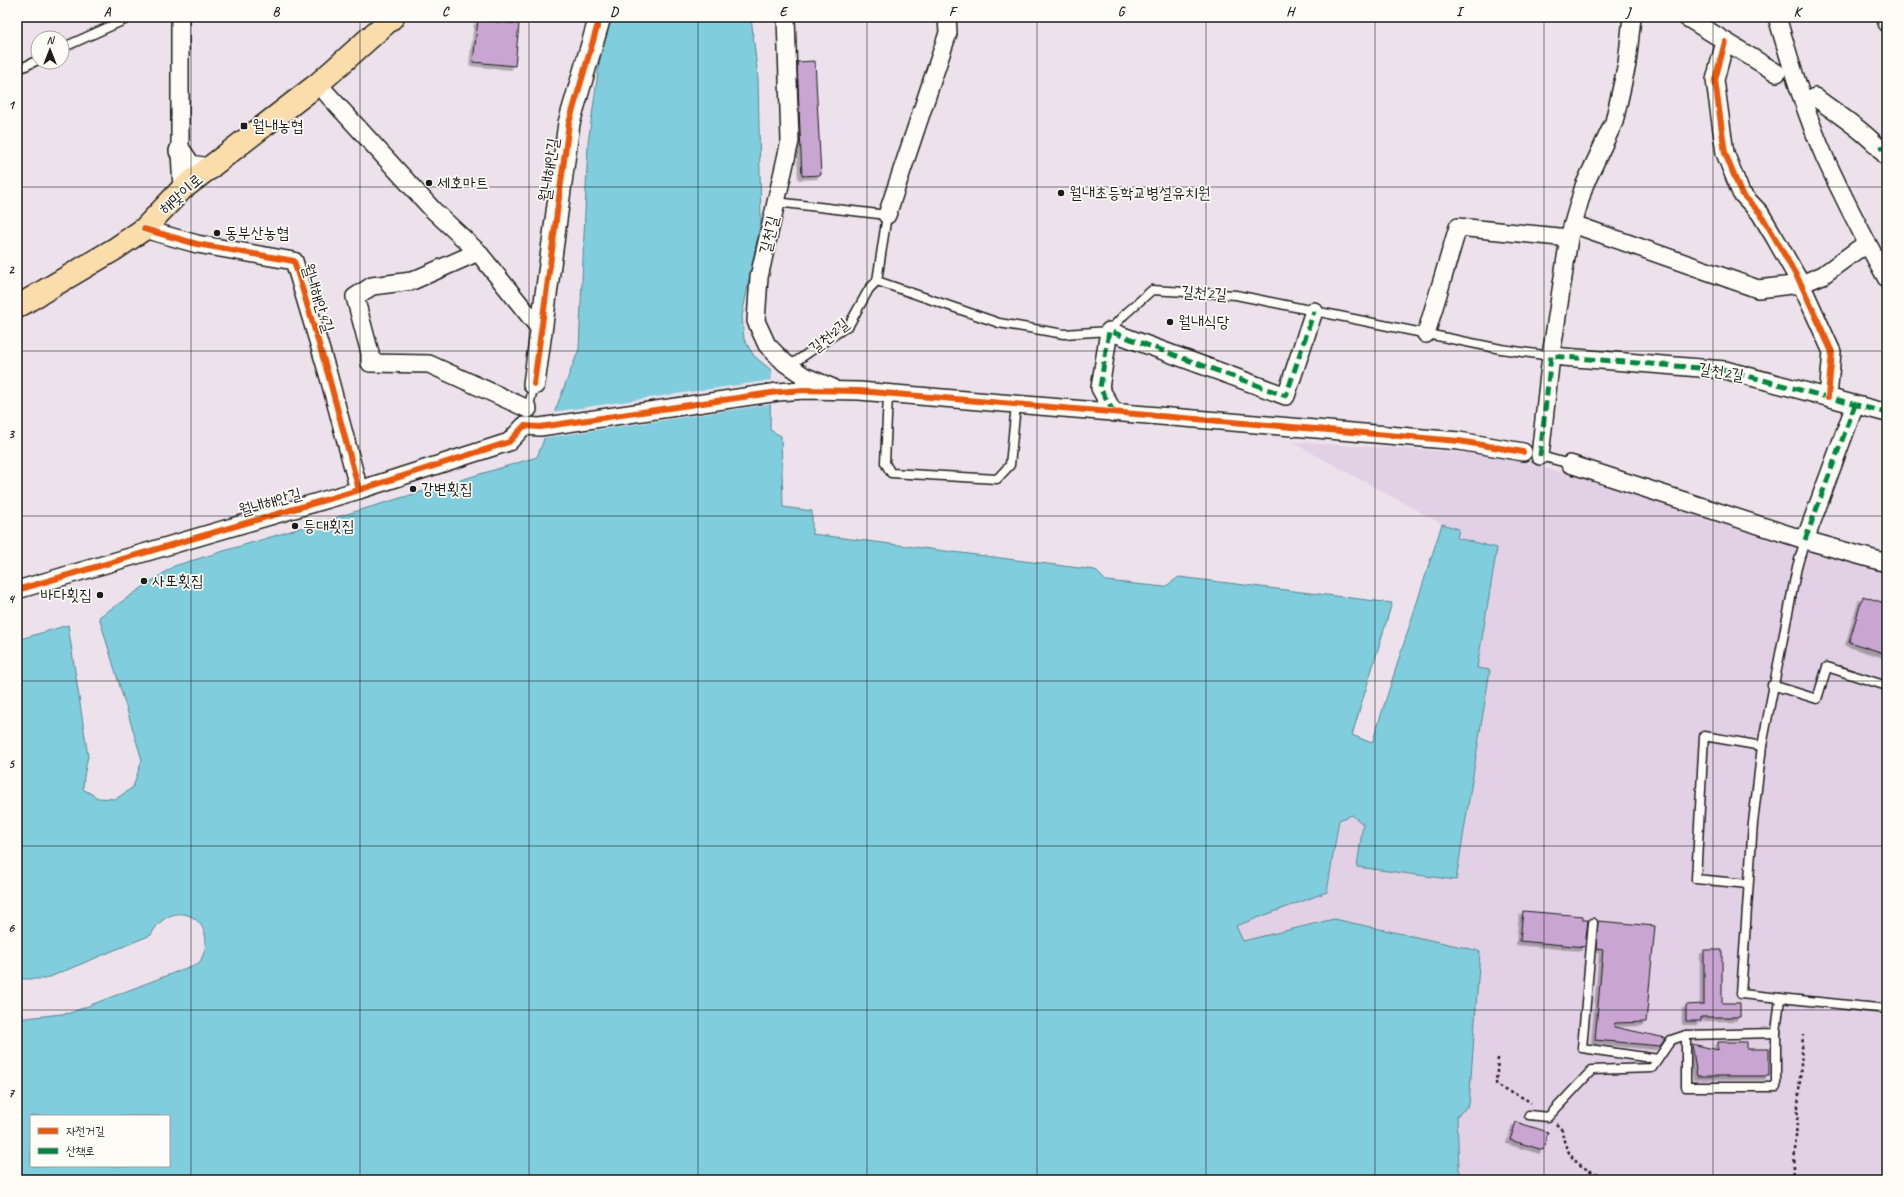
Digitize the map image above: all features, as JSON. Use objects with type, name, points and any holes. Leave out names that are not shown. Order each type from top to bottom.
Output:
[{"type":"main road","name":"해맞이로","points":[[17,307],[115,249],[144,229],[182,189],[210,169],[318,84],[393,17]]},
{"type":"street","points":[[180,17],[180,151],[182,189]]},
{"type":"street","name":"월내해안길","points":[[534,384],[540,329],[569,123],[600,17]]},
{"type":"street","name":"길천길","points":[[786,17],[790,140],[759,276],[756,321],[767,345],[789,366],[804,376],[830,386],[859,391]]},
{"type":"street","points":[[887,215],[948,33],[948,17]]},
{"type":"street","points":[[1540,456],[1551,356],[1571,231],[1584,186],[1614,122],[1627,64],[1632,17]]},
{"type":"street","points":[[1686,17],[1786,78]]},
{"type":"street","points":[[1776,17],[1786,78],[1868,246],[1887,280]]},
{"type":"street","points":[[1886,17],[1887,23]]},
{"type":"street","points":[[1725,42],[1715,80],[1725,153],[1741,193],[1760,213],[1801,284],[1832,352],[1828,397]]},
{"type":"street","points":[[318,84],[433,210],[478,252],[540,329]]},
{"type":"street","points":[[1815,98],[1857,128],[1885,151]]},
{"type":"street","points":[[180,151],[190,166],[210,169]]},
{"type":"street","points":[[1426,334],[1458,227],[1571,231],[1758,289],[1801,284],[1823,275],[1857,250],[1868,246]]},
{"type":"street","name":"월내해안4길","points":[[144,229],[197,244],[294,261],[328,374],[359,490]]},
{"type":"street","points":[[478,252],[412,281],[372,286],[355,297],[370,352],[370,363],[429,364],[528,409]]},
{"type":"street","points":[[1114,413],[1100,388],[1109,331],[1286,396],[1314,311]]},
{"type":"street","name":"길천2길","points":[[1551,356],[1725,370],[1887,413]]},
{"type":"street","points":[[532,426],[778,392],[804,390],[859,391],[1459,441],[1523,452]]},
{"type":"street","points":[[1805,540],[1855,405]]},
{"type":"street","name":"월내해안길","points":[[17,590],[359,490],[509,442],[532,426]]},
{"type":"street","points":[[1570,464],[1805,540],[1887,563]]},
{"type":"lane","points":[[70,44],[131,17]]},
{"type":"lane","points":[[17,70],[30,64]]},
{"type":"lane","points":[[1786,78],[1815,98]]},
{"type":"lane","points":[[776,202],[887,215]]},
{"type":"lane","name":"길천2길","points":[[789,366],[849,325],[869,289],[877,280],[887,215]]},
{"type":"lane","points":[[877,280],[999,323],[1064,334],[1109,331]]},
{"type":"lane","name":"길천2길","points":[[1109,331],[1124,314],[1152,290],[1236,295],[1501,349],[1551,356]]},
{"type":"lane","points":[[532,426],[528,409],[534,384]]},
{"type":"lane","points":[[888,394],[885,463],[891,473],[997,479],[1010,465],[1016,405]]},
{"type":"lane","points":[[1523,452],[1570,464]]},
{"type":"lane","points":[[1805,540],[1797,567],[1772,685],[1762,746],[1748,884],[1741,994],[1887,1009]]},
{"type":"lane","points":[[1772,685],[1817,699],[1827,667],[1887,686]]},
{"type":"lane","points":[[1748,884],[1696,879],[1704,736],[1762,746]]},
{"type":"lane","points":[[1593,923],[1582,1048],[1658,1059]]},
{"type":"lane","points":[[1686,1035],[1686,1087],[1776,1087],[1776,1033],[1780,998]]},
{"type":"lane","points":[[1529,1115],[1548,1117],[1592,1070],[1652,1068],[1671,1040],[1686,1035],[1776,1033]]},
{"type":"path","points":[[1793,1180],[1803,1035]]},
{"type":"shaded area","points":[[1292,442],[1503,455],[1887,570],[1887,1180],[1464,1180],[1459,1170],[1457,1115],[1334,919],[1243,941],[1236,926],[1327,892],[1340,820],[1352,815],[1363,824],[1456,880],[1490,671],[1477,668],[1497,548],[1457,538],[1459,529],[1442,524]]},
{"type":"water","points":[[606,17],[751,17],[758,78],[761,220],[742,316],[744,339],[754,356],[771,370],[770,430],[781,436],[783,507],[812,511],[812,534],[1095,570],[1106,581],[1165,587],[1179,577],[1392,603],[1352,735],[1372,743],[1442,524],[1459,529],[1457,538],[1497,548],[1477,668],[1490,670],[1456,880],[1357,867],[1363,824],[1352,815],[1339,820],[1327,892],[1236,926],[1243,941],[1334,919],[1480,951],[1469,1105],[1457,1116],[1459,1170],[1464,1180],[17,1180],[17,1019],[70,1013],[199,963],[205,949],[205,936],[201,925],[193,918],[183,914],[172,915],[161,922],[151,935],[45,979],[17,979],[17,640],[68,625],[88,756],[83,789],[98,798],[116,799],[133,787],[142,760],[99,617],[174,566],[537,457],[579,349],[588,143]]},
{"type":"pier","points":[[773,380],[772,404],[543,438],[553,412]]},
{"type":"building","points":[[478,20],[519,24],[515,66],[473,62]]},
{"type":"building","points":[[815,61],[821,175],[802,176],[797,62]]},
{"type":"building","points":[[1863,596],[1887,604],[1887,654],[1849,642]]},
{"type":"building","points":[[1523,911],[1583,916],[1583,920],[1588,920],[1585,947],[1520,941]]},
{"type":"building","points":[[1598,921],[1655,926],[1646,1022],[1615,1023],[1614,1027],[1666,1038],[1660,1046],[1595,1040],[1603,949],[1596,948]]},
{"type":"building","points":[[1704,950],[1722,950],[1722,1003],[1740,1003],[1740,1017],[1701,1017],[1701,1021],[1686,1021],[1686,1005],[1704,1004]]},
{"type":"building","points":[[1718,1042],[1747,1042],[1747,1049],[1769,1049],[1769,1076],[1697,1076],[1692,1044],[1718,1050]]},
{"type":"building","points":[[1516,1122],[1548,1132],[1543,1150],[1510,1140]]},
{"type":"marked path","points":[[1880,148],[1887,147]]},
{"type":"marked path","points":[[1114,413],[1100,388],[1109,331],[1286,396],[1314,311]]},
{"type":"marked path","points":[[1540,456],[1551,356],[1725,370],[1887,413]]},
{"type":"marked path","points":[[1805,540],[1855,405]]},
{"type":"cycle path","points":[[534,384],[569,123],[600,17]]},
{"type":"cycle path","points":[[1725,42],[1715,80],[1725,153],[1741,193],[1760,213],[1801,284],[1832,352],[1828,397]]},
{"type":"cycle path","points":[[144,229],[197,244],[294,261],[328,374],[359,490]]},
{"type":"cycle path","points":[[17,590],[359,490],[509,442],[524,426],[540,427],[778,392],[804,390],[859,391],[1459,441],[1523,452]]},
{"type":"place","name":"월내농협","points":[[244,126]]},
{"type":"place","name":"세호마트","points":[[429,183]]},
{"type":"place","name":"월내초등학교병설유치원","points":[[1061,193]]},
{"type":"place","name":"동부산농협","points":[[217,233]]},
{"type":"place","name":"월내식당","points":[[1170,322]]},
{"type":"place","name":"강변횟집","points":[[413,489]]},
{"type":"place","name":"등대횟집","points":[[295,526]]},
{"type":"place","name":"사또횟집","points":[[144,581]]},
{"type":"place","name":"바다횟집","points":[[100,595]]}]
